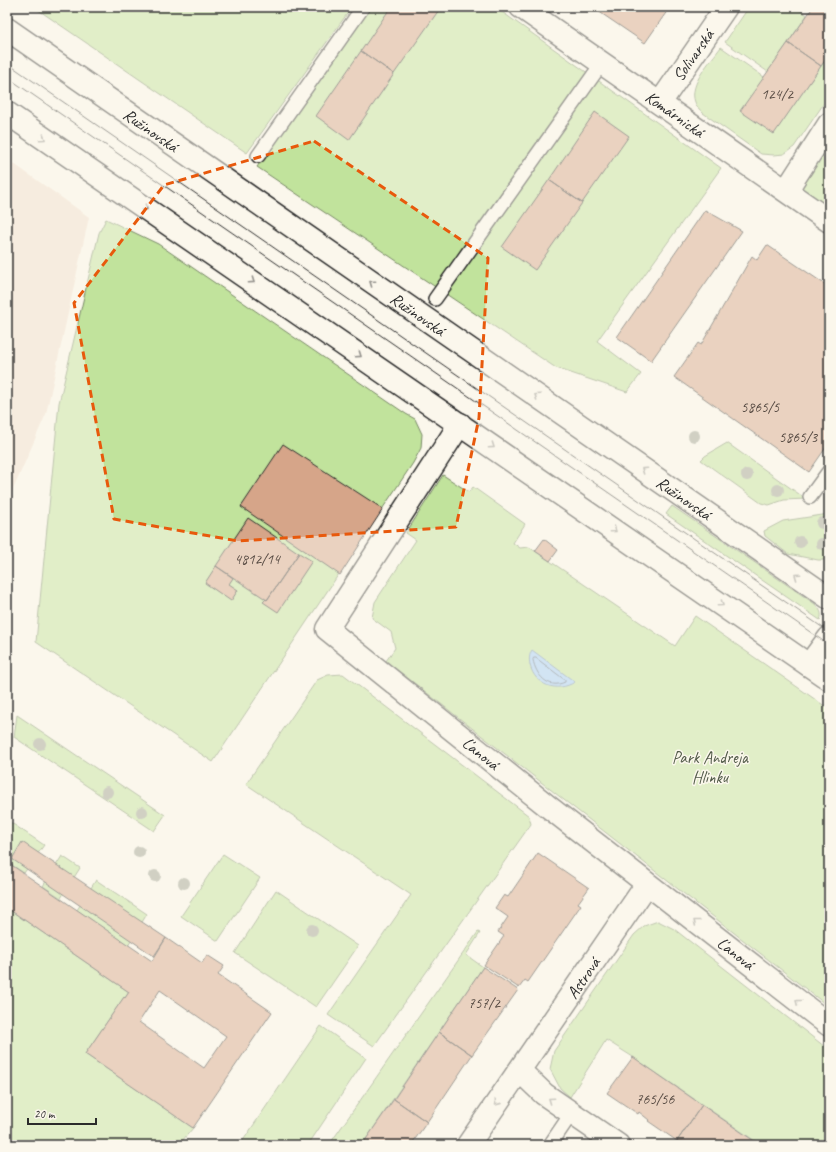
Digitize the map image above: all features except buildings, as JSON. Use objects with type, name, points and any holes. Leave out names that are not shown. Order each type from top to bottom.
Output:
[{"type":"street","name":"Komárnická","points":[[521,7],[829,221]]},
{"type":"street","name":"Solivarská","points":[[660,103],[726,7]]},
{"type":"street","name":"Ružinovská","points":[[7,30],[829,598]]},
{"type":"street","points":[[7,113],[829,679]]},
{"type":"street","points":[[786,191],[829,124]]},
{"type":"street","name":"Ľanová","points":[[460,424],[327,629],[544,803],[829,1026]]},
{"type":"street","points":[[809,665],[829,638]]},
{"type":"street","name":"Astrová","points":[[468,1145],[647,884]]},
{"type":"street","points":[[520,1071],[544,1094],[618,1145]]},
{"type":"lane","points":[[258,156],[363,7]]},
{"type":"lane","points":[[435,299],[602,63]]},
{"type":"lane","points":[[810,497],[829,471]]},
{"type":"lane","points":[[550,1145],[571,1114]]},
{"type":"highlighted area","points":[[314,141],[488,258],[479,418],[456,527],[238,541],[114,519],[74,303],[164,185]]},
{"type":"shaded area","points":[[7,159],[89,217],[46,414],[7,502]]},
{"type":"green space","points":[[34,7],[352,7],[247,153]]},
{"type":"green space","points":[[369,7],[495,7],[721,168],[597,341],[641,374],[627,392],[556,368],[257,167]]},
{"type":"green space","points":[[749,7],[795,7],[807,15],[768,72],[725,42]]},
{"type":"green space","points":[[721,47],[764,77],[774,133],[829,55],[829,96],[794,147],[784,154],[761,154],[703,113],[696,105],[694,95],[698,80]]},
{"type":"green space","points":[[829,143],[829,208],[798,187]]},
{"type":"green space","points":[[106,219],[158,244],[415,419],[422,434],[421,448],[413,463],[213,762],[36,642],[59,403],[99,233]]},
{"type":"green space","points":[[727,443],[806,499],[784,500],[769,505],[761,503],[701,460]]},
{"type":"green space","name":"Park Andreja Hlinku","points":[[443,475],[469,492],[473,487],[525,524],[513,543],[520,548],[529,547],[675,646],[695,616],[829,709],[829,1007],[386,661],[395,648],[391,632],[372,618],[375,602],[416,540],[406,533]]},
{"type":"green space","points":[[672,506],[815,604],[821,615],[820,620],[666,514]]},
{"type":"green space","points":[[829,514],[829,560],[818,560],[788,554],[765,536],[764,531],[783,521]]},
{"type":"green space","points":[[343,674],[529,816],[531,824],[374,1046],[328,1015],[411,895],[246,784],[317,680],[328,675]]},
{"type":"green space","points":[[17,715],[165,815],[154,831],[14,737]]},
{"type":"green space","points":[[7,820],[44,845],[24,873],[7,862]]},
{"type":"green space","points":[[223,854],[260,878],[218,941],[181,916]]},
{"type":"green space","points":[[62,856],[80,868],[61,898],[43,886]]},
{"type":"green space","points":[[96,880],[147,914],[128,945],[77,910]]},
{"type":"green space","points":[[276,890],[358,946],[316,1007],[235,953]]},
{"type":"green space","points":[[7,908],[129,992],[85,1054],[193,1128],[182,1141],[186,1145],[7,1145]]},
{"type":"green space","points":[[658,921],[674,929],[829,1050],[829,1145],[761,1145],[606,1040],[570,1097],[560,1088],[550,1069],[554,1051],[634,935],[644,926]]},
{"type":"green space","points":[[478,932],[480,933],[466,955],[483,967],[362,1145],[329,1145]]},
{"type":"green space","points":[[321,1026],[366,1058],[308,1145],[240,1145]]},
{"type":"water","points":[[532,650],[575,682],[561,687],[548,686],[542,683],[533,672],[530,665],[530,654]]},
{"type":"tram line","points":[[7,63],[829,632]]},
{"type":"tram line","points":[[7,77],[829,645]]}]
